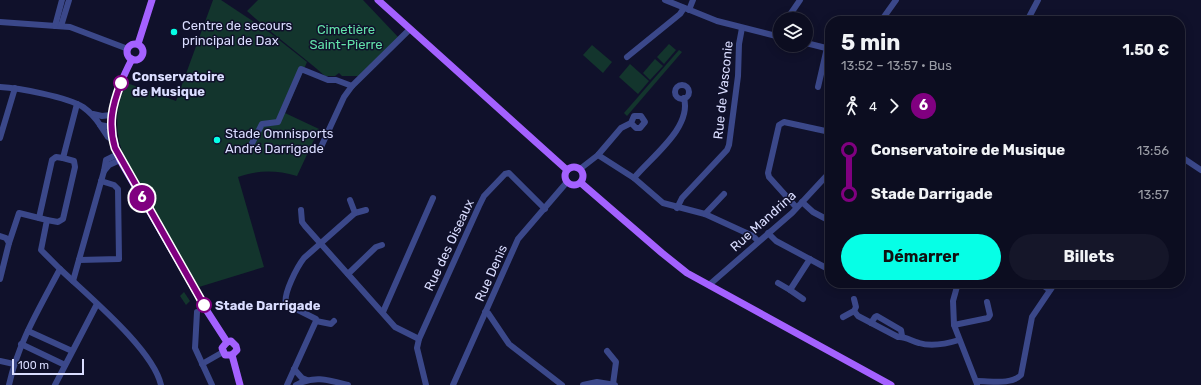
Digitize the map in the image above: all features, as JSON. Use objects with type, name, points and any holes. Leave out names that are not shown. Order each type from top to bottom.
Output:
[{"type":"main road","points":[[138,44],[152,0]]},
{"type":"main road","points":[[378,0],[409,30],[567,170]]},
{"type":"main road","points":[[138,44],[143,49],[142,55],[139,59],[132,59],[128,55],[128,49],[130,45],[138,44]]},
{"type":"main road","points":[[132,59],[121,83],[111,115],[113,140],[119,157],[227,342]]},
{"type":"main road","points":[[574,167],[580,169],[584,176],[581,183],[574,185],[568,182],[565,176],[567,170],[574,167]]},
{"type":"main road","points":[[581,183],[677,266],[891,385]]},
{"type":"main road","points":[[227,342],[231,341],[236,346],[235,353],[232,355]]},
{"type":"main road","points":[[227,342],[222,348],[223,352],[225,355],[232,355]]},
{"type":"main road","points":[[232,355],[240,385]]},
{"type":"street","points":[[58,26],[62,0]]},
{"type":"street","points":[[58,26],[69,0]]},
{"type":"street","points":[[665,0],[711,18],[773,36]]},
{"type":"street","points":[[626,57],[686,9],[693,0]]},
{"type":"street","points":[[792,12],[800,0]]},
{"type":"street","points":[[885,16],[896,0]]},
{"type":"street","points":[[1030,16],[1038,0]]},
{"type":"street","points":[[0,22],[58,26],[81,31],[128,49]]},
{"type":"street","name":"Rue de Vasconie","points":[[678,208],[682,198],[727,150],[729,145],[738,76],[739,44],[742,28]]},
{"type":"street","points":[[321,147],[344,97],[352,86],[409,30]]},
{"type":"street","points":[[813,45],[825,48]]},
{"type":"street","points":[[818,87],[825,60]]},
{"type":"street","points":[[249,149],[262,124],[278,122],[301,69],[352,86]]},
{"type":"street","points":[[0,87],[15,88],[77,104],[93,114],[102,116],[111,115]]},
{"type":"street","points":[[0,138],[15,88]]},
{"type":"street","points":[[634,178],[680,127],[685,116],[684,98]]},
{"type":"street","points":[[63,158],[77,104]]},
{"type":"street","points":[[93,114],[108,137],[113,140]]},
{"type":"street","points":[[580,169],[598,155],[621,128],[631,122]]},
{"type":"street","points":[[796,207],[769,177],[768,173],[779,124],[784,122],[825,131]]},
{"type":"street","points":[[100,125],[111,127]]},
{"type":"street","points":[[598,155],[634,178],[663,203],[705,214],[753,236],[758,241]]},
{"type":"street","points":[[0,280],[9,242],[18,214],[21,213],[38,218],[58,222],[63,219],[75,167],[74,161],[56,157],[52,160],[38,218]]},
{"type":"street","points":[[73,281],[106,160],[119,157]]},
{"type":"street","points":[[1185,159],[1201,170]]},
{"type":"street","name":"Rue des Oiseaux","points":[[426,385],[417,348],[419,339],[484,196],[505,174],[512,174],[545,209]]},
{"type":"street","name":"Rue Mandrina","points":[[709,285],[802,202],[825,177]]},
{"type":"street","points":[[79,260],[119,258],[118,189],[114,185],[101,181]]},
{"type":"street","name":"Rue Denis","points":[[453,385],[518,239],[568,182]]},
{"type":"street","points":[[705,214],[724,194]]},
{"type":"street","points":[[383,312],[433,198]]},
{"type":"street","points":[[350,200],[355,213]]},
{"type":"street","points":[[802,202],[813,212],[825,218]]},
{"type":"street","points":[[301,210],[302,222],[395,327],[419,339]]},
{"type":"street","points":[[334,321],[327,325],[316,321],[316,319],[286,304],[285,300],[300,264],[355,213],[366,210]]},
{"type":"street","points":[[47,220],[41,250],[122,327],[138,346],[157,375],[161,385]]},
{"type":"street","points":[[768,233],[776,241],[825,267]]},
{"type":"street","points":[[0,236],[6,238],[9,242]]},
{"type":"street","points":[[348,274],[376,247],[382,245]]},
{"type":"street","points":[[790,290],[810,259]]},
{"type":"street","points":[[9,385],[21,344],[60,269]]},
{"type":"street","points":[[778,283],[803,299]]},
{"type":"street","points":[[957,288],[953,301],[954,325],[977,383],[1009,384],[1018,379],[1021,375],[1032,318],[1050,290],[1047,288]]},
{"type":"street","points":[[843,317],[854,311],[856,307],[854,299]]},
{"type":"street","points":[[954,325],[988,318],[990,315],[987,302]]},
{"type":"street","points":[[55,385],[97,304]]},
{"type":"street","points":[[854,311],[871,323],[898,337],[902,336],[928,344],[939,345],[959,340]]},
{"type":"street","points":[[198,312],[195,348],[212,385]]},
{"type":"street","points":[[485,312],[488,313],[506,340],[514,349],[562,385]]},
{"type":"street","points":[[287,385],[316,321]]},
{"type":"street","points":[[28,331],[72,352]]},
{"type":"street","points":[[21,344],[65,366]]},
{"type":"street","points":[[583,385],[596,382],[614,384],[616,362],[607,351]]},
{"type":"street","points":[[202,364],[223,352]]},
{"type":"street","points":[[0,361],[14,364]]},
{"type":"street","points":[[294,369],[302,378],[307,380]]},
{"type":"street","points":[[296,385],[307,380],[319,378],[348,385]]},
{"type":"green space","name":"Stade Omnisports André Darrigade","points":[[213,0],[221,0],[269,32],[307,62],[285,113],[319,129],[297,176],[281,173],[260,172],[238,177],[264,267],[199,287],[124,157],[117,128],[117,119],[120,101],[127,83],[176,101]]},
{"type":"green space","name":"Cimetière Saint-Pierre","points":[[258,0],[363,0],[399,38],[361,76],[342,76],[339,73],[335,76],[325,76],[247,11]]},
{"type":"green space","points":[[669,44],[676,50],[664,64],[657,57]]},
{"type":"green space","points":[[592,45],[612,62],[603,73],[583,55]]},
{"type":"green space","points":[[679,50],[682,52],[627,116],[624,113]]},
{"type":"green space","points":[[655,59],[663,66],[650,80],[643,73]]},
{"type":"green space","points":[[630,64],[649,81],[638,94],[619,77]]},
{"type":"green space","points":[[184,292],[190,301],[186,305],[180,296]]},
{"type":"bus line","name":"6","points":[[121,83],[114,102],[111,120],[112,138],[115,148],[120,160],[204,305]]},
{"type":"place","name":"Centre de secours principal de Dax","points":[[174,32]]},
{"type":"place","name":"Conservatoire de Musique","points":[[121,83]]},
{"type":"place","name":"Stade Omnisports André Darrigade","points":[[217,140]]},
{"type":"place","name":"Stade Darrigade","points":[[204,305]]}]
